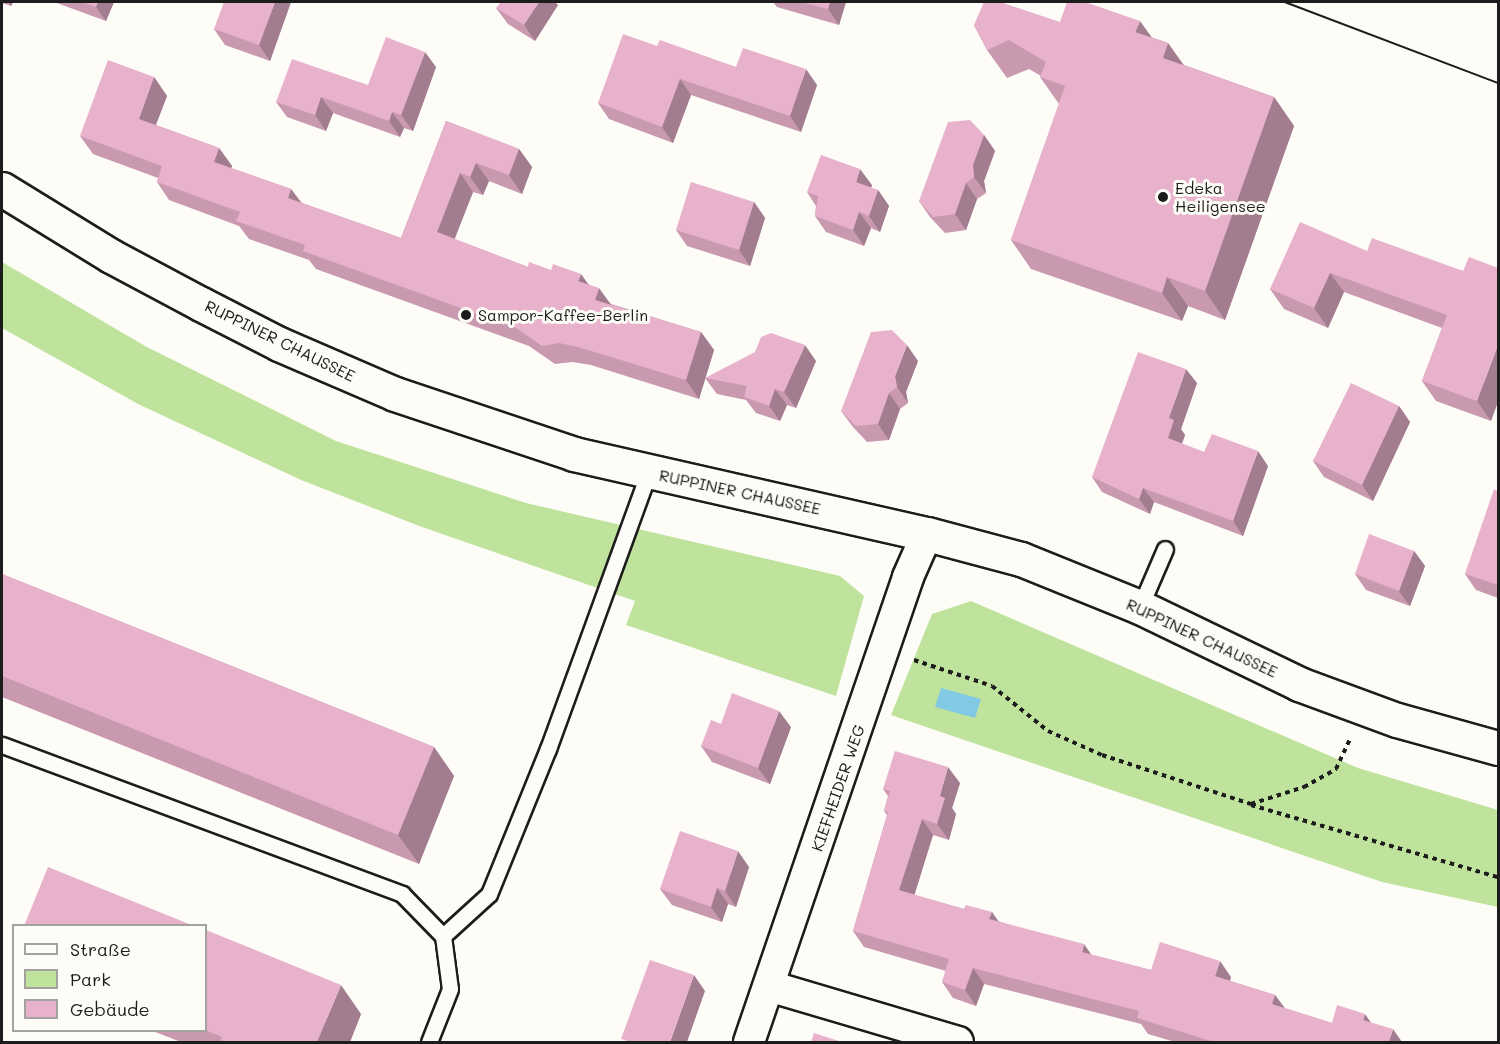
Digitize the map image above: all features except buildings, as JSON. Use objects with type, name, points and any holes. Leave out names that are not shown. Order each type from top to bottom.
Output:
[{"type":"main road","name":"RUPPINER CHAUSSEE","points":[[2,189],[121,261],[332,368],[497,431],[649,472],[927,534],[1021,560],[1140,607],[1299,684],[1363,708],[1498,748]]},
{"type":"street","name":"KIEFHEIDER WEG","points":[[749,1042],[908,577],[927,534]]},
{"type":"street","points":[[769,986],[958,1042]]},
{"type":"lane","points":[[443,936],[489,894],[548,750],[649,472]]},
{"type":"lane","points":[[1140,607],[1165,549]]},
{"type":"lane","points":[[2,745],[402,894],[443,936],[450,989],[429,1042]]},
{"type":"path","points":[[884,651],[992,686],[1048,731],[1102,755],[1251,804],[1498,877]]},
{"type":"path","points":[[1251,804],[1304,787],[1336,769],[1363,708]]},
{"type":"green space","points":[[2,262],[145,346],[336,441],[526,503],[840,576],[864,596],[836,696],[626,625],[635,601],[422,527],[301,480],[138,404],[2,328]]},
{"type":"green space","points":[[971,601],[1358,768],[1498,810],[1498,907],[1382,882],[891,715],[932,614]]},
{"type":"water","points":[[941,688],[981,699],[975,718],[935,707]]},
{"type":"tram line","points":[[1285,2],[1498,83]]},
{"type":"place","name":"Edeka Heiligensee","points":[[1163,197]]},
{"type":"place","name":"Sampor-Kaffee-Berlin","points":[[466,315]]}]
